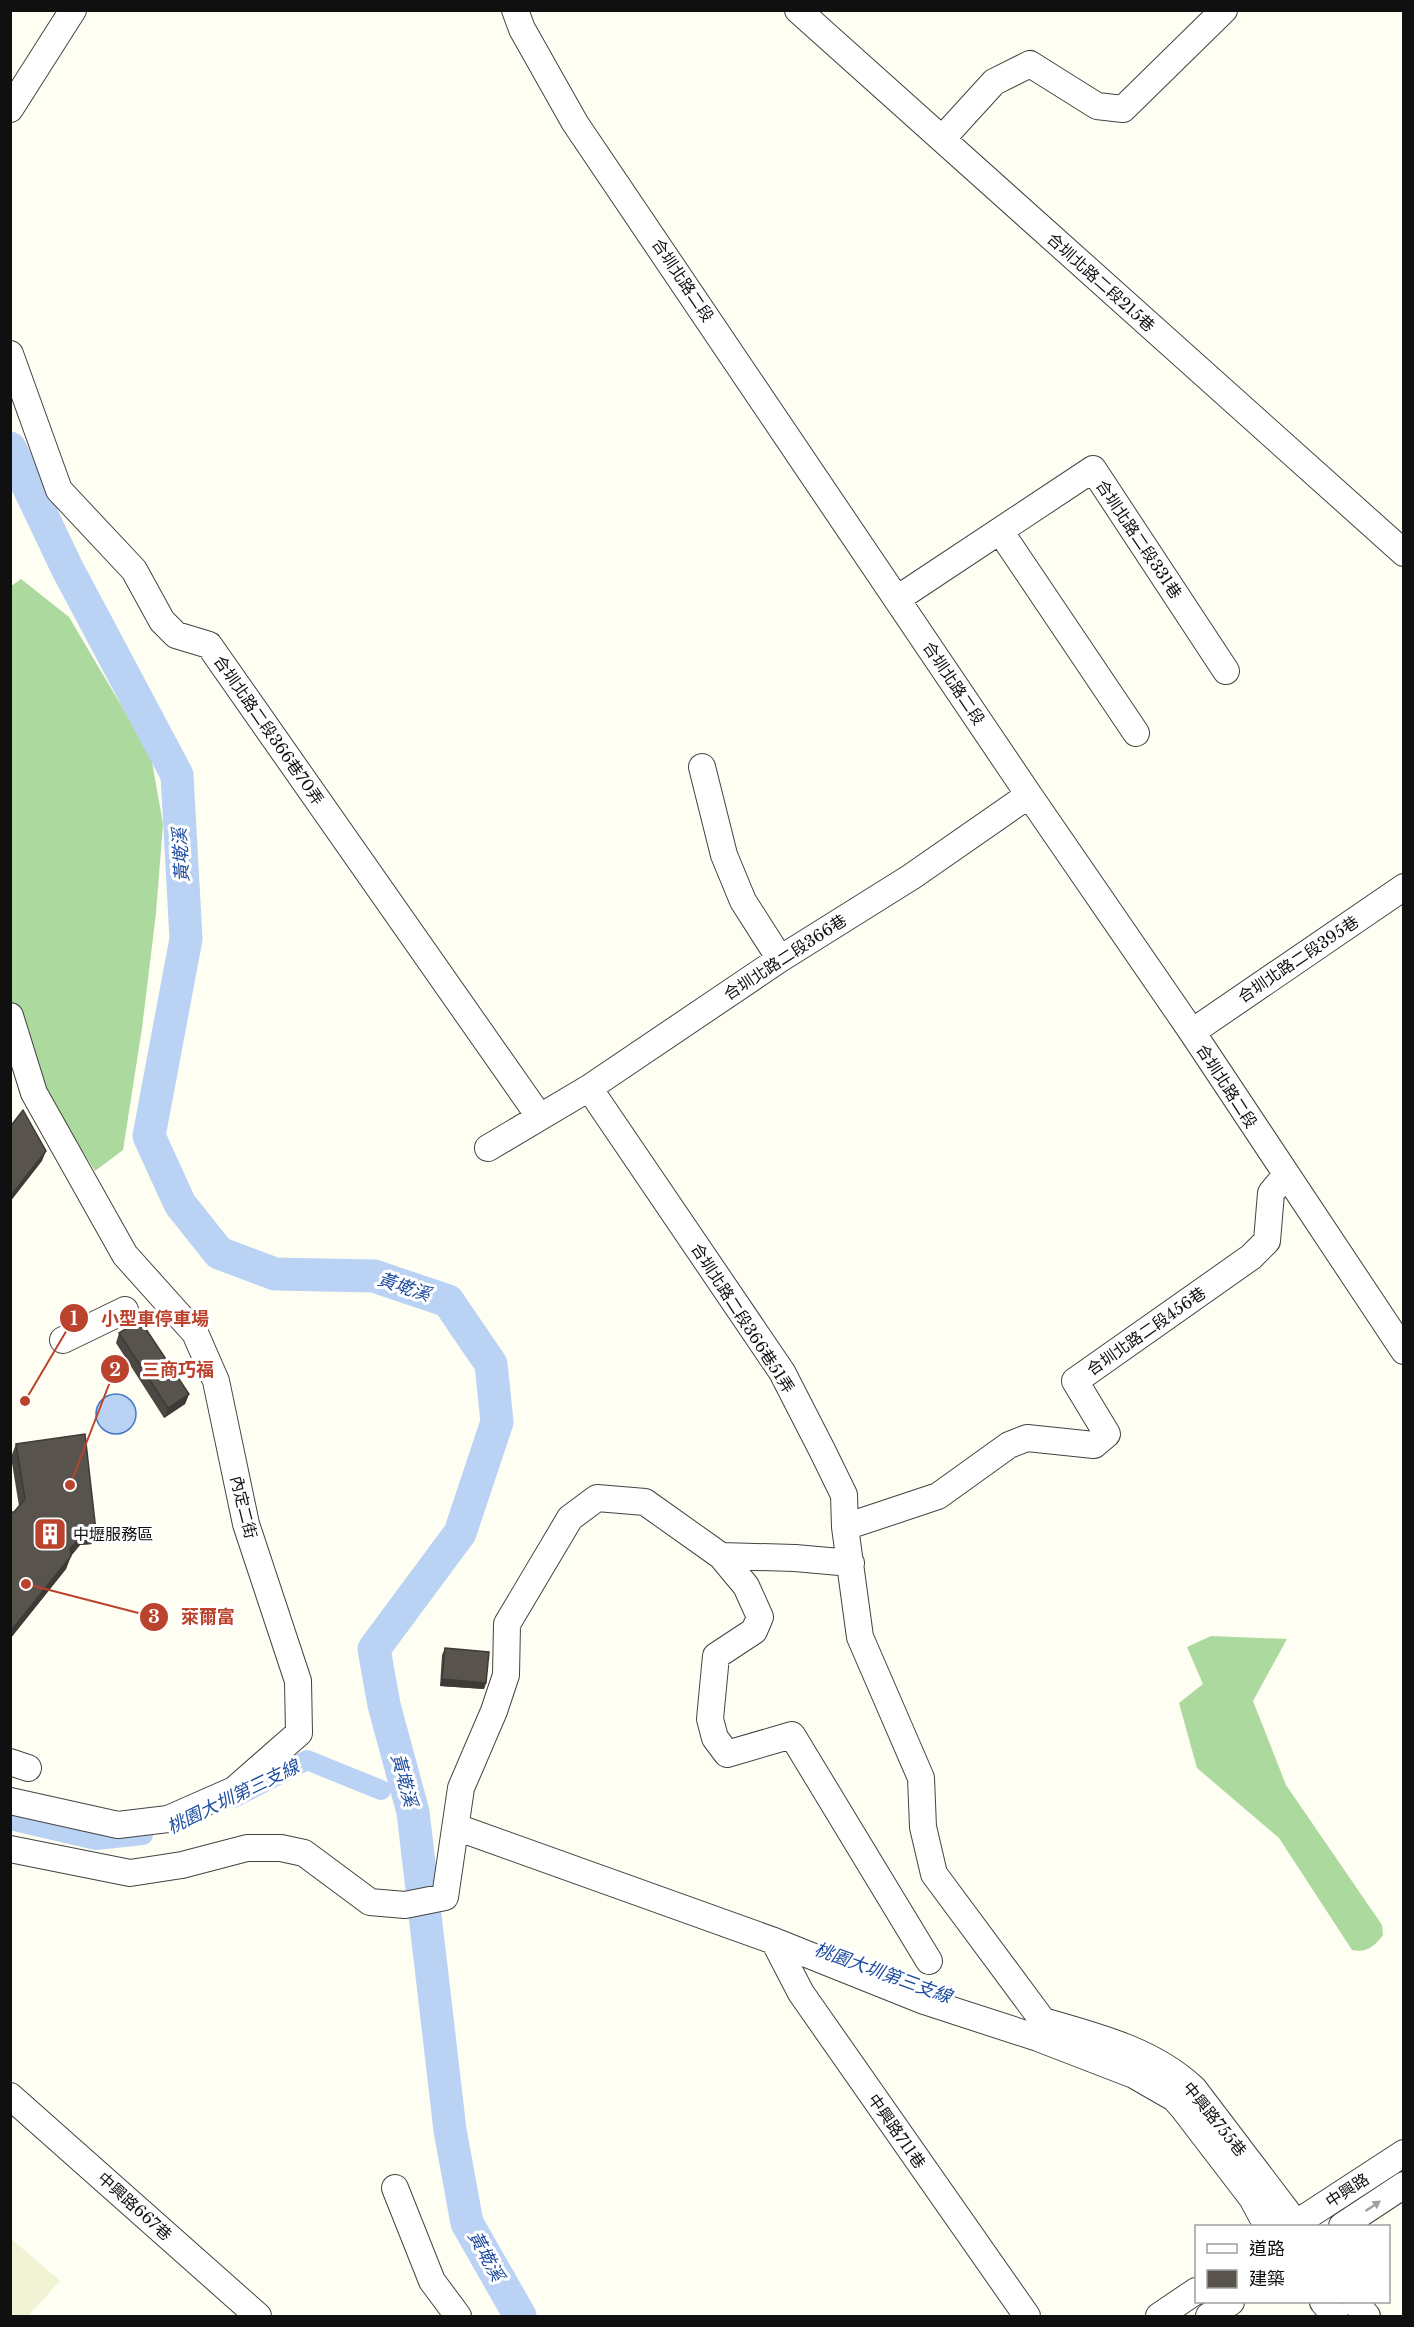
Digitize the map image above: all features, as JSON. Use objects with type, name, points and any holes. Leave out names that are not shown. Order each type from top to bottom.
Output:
[{"type":"street","points":[[10,109],[73,10]]},
{"type":"street","name":"合圳北路二段","points":[[515,10],[522,29],[575,123],[1192,1032],[1404,1350]]},
{"type":"street","name":"合圳北路二段215巷","points":[[798,10],[1404,553]]},
{"type":"street","points":[[942,139],[994,82],[1030,64],[1097,106],[1123,109],[1224,10]]},
{"type":"street","name":"合圳北路二段366巷70弄","points":[[10,354],[58,490],[134,570],[162,621],[176,635],[209,645],[540,1116]]},
{"type":"street","name":"合圳北路二段331巷","points":[[897,599],[1092,469],[1227,671]]},
{"type":"street","points":[[1000,531],[1136,733]]},
{"type":"street","points":[[702,766],[724,855],[743,900],[780,959]]},
{"type":"street","name":"合圳北路二段366巷","points":[[488,1148],[589,1088],[780,959],[911,877],[1029,795]]},
{"type":"street","name":"合圳北路二段395巷","points":[[1192,1032],[1404,886]]},
{"type":"street","name":"內定二街","points":[[10,1016],[34,1093],[125,1255],[195,1333],[216,1381],[246,1524],[298,1681],[299,1732],[234,1790],[168,1819],[118,1825],[10,1801]]},
{"type":"street","name":"合圳北路二段366巷51弄","points":[[589,1088],[782,1372],[844,1495],[845,1527],[852,1563],[860,1637],[921,1778],[923,1827],[934,1874],[1040,2029]]},
{"type":"street","name":"合圳北路二段456巷","points":[[845,1527],[938,1496],[1009,1445],[1027,1438],[1094,1445],[1107,1434],[1075,1381],[1251,1257],[1268,1241],[1271,1193],[1286,1175]]},
{"type":"street","points":[[63,1340],[126,1310]]},
{"type":"street","points":[[10,1849],[130,1873],[182,1865],[247,1848],[281,1848],[304,1853],[370,1902],[405,1905],[445,1897],[461,1788],[494,1711],[506,1675],[507,1624],[570,1518],[597,1498],[645,1502],[721,1556],[746,1586],[760,1617],[754,1631],[716,1656],[710,1719],[716,1738],[728,1754],[792,1735],[928,1962]]},
{"type":"street","points":[[721,1556],[795,1558],[852,1563]]},
{"type":"street","points":[[456,1827],[774,1941],[924,2001],[1040,2029],[1134,2075],[1174,2098],[1252,2198],[1266,2225]]},
{"type":"street","name":"中興路711巷","points":[[774,1941],[801,1992],[1027,2316]]},
{"type":"street","name":"中興路755巷","points":[[1040,2029],[1123,2046],[1181,2077],[1194,2089],[1295,2225]]},
{"type":"street","name":"中興路667巷","points":[[10,2096],[258,2316]]},
{"type":"street","name":"中興路","points":[[1295,2225],[1404,2153]]},
{"type":"street","name":"中興路","points":[[1344,2225],[1404,2185]]},
{"type":"street","points":[[395,2188],[432,2281],[458,2316]]},
{"type":"street","points":[[1158,2316],[1195,2292]]},
{"type":"street","points":[[1209,2316],[1228,2303]]},
{"type":"street","points":[[1325,2303],[1335,2316]]},
{"type":"street","points":[[1357,2303],[1367,2316]]},
{"type":"green space","points":[[21,579],[69,617],[151,756],[163,824],[156,913],[142,1028],[123,1150],[95,1171],[11,1038],[10,587]]},
{"type":"green space","points":[[1211,1636],[1287,1639],[1253,1701],[1286,1785],[1382,1925],[1383,1935],[1370,1948],[1352,1950],[1279,1838],[1197,1768],[1179,1703],[1203,1684],[1187,1647]]},
{"type":"green space","points":[[10,2238],[60,2281],[28,2316],[11,2316]]},
{"type":"water","points":[[116,1394],[124,1395],[130,1400],[135,1406],[135,1422],[130,1428],[124,1433],[116,1434],[108,1433],[102,1428],[97,1422],[96,1414],[97,1406],[102,1400],[108,1395]]},
{"type":"building","points":[[23,1110],[46,1151],[10,1197],[10,1127]]},
{"type":"building","points":[[140,1320],[189,1394],[168,1408],[119,1333]]},
{"type":"building","name":"中壢服務區","points":[[85,1434],[96,1531],[85,1532],[70,1549],[71,1556],[10,1632],[10,1512],[14,1512],[25,1499],[16,1444]]},
{"type":"building","points":[[445,1648],[489,1652],[486,1683],[442,1679]]},
{"type":"waterway","name":"黃墘溪","points":[[10,448],[67,568],[177,775],[186,939],[149,1136],[180,1204],[219,1253],[275,1274],[374,1276],[448,1301],[491,1364],[497,1422],[460,1533],[374,1649],[384,1705],[413,1812],[450,2130],[467,2223],[520,2316]]},
{"type":"waterway","name":"桃園大圳第三支線","points":[[234,1798],[307,1760],[381,1790]]},
{"type":"waterway","name":"桃園大圳第三支線","points":[[10,1820],[96,1840],[143,1835]]},
{"type":"place","name":"小型車停車場","points":[[25,1401]]},
{"type":"place","name":"三商巧福","points":[[70,1485]]},
{"type":"place","name":"中壢服務區","points":[[50,1534]]},
{"type":"place","name":"萊爾富","points":[[26,1584]]}]
